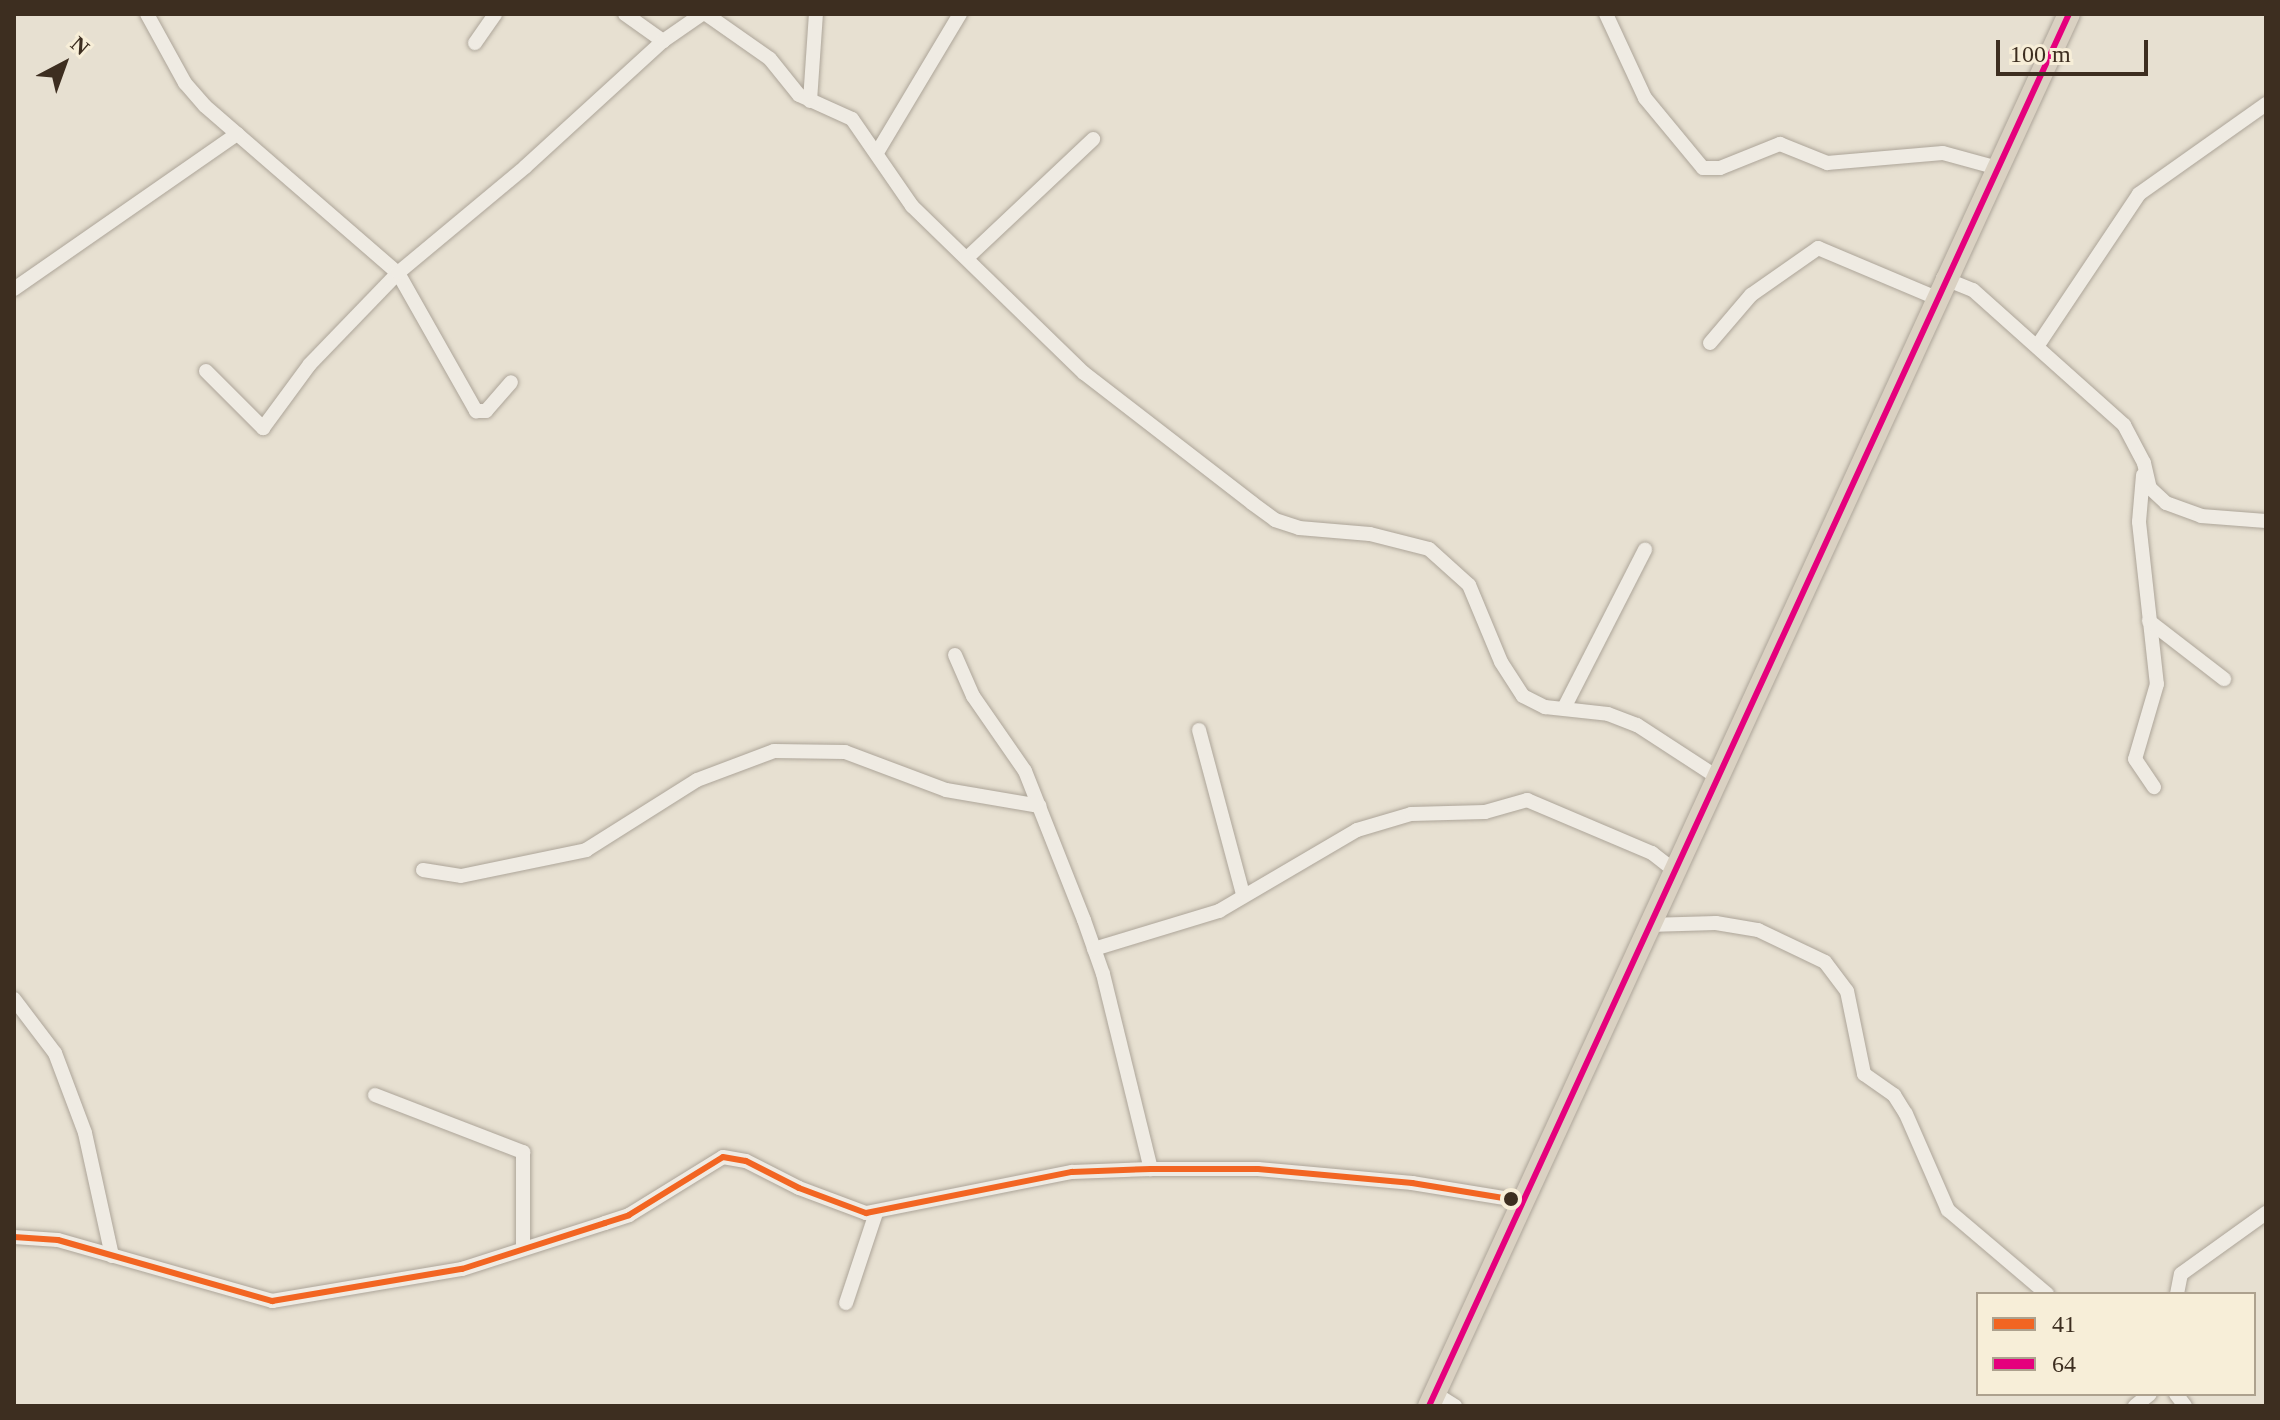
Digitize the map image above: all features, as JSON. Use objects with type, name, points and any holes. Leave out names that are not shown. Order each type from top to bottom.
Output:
[{"type":"highway","points":[[1432,1400],[1994,167],[2069,14]]},
{"type":"street","points":[[147,14],[185,83],[237,134],[398,273],[476,411],[486,411],[511,382]]},
{"type":"street","points":[[475,43],[495,14]]},
{"type":"street","points":[[625,14],[663,41]]},
{"type":"street","points":[[206,371],[263,428],[310,364],[398,273],[525,167],[663,41],[704,14],[748,41],[810,101],[852,119],[878,151],[912,206],[1103,390],[1275,520],[1299,528],[1407,542],[1453,565],[1482,608],[1514,686],[1535,703],[1608,714],[1637,725],[1717,777]]},
{"type":"street","points":[[810,101],[816,14]]},
{"type":"street","points":[[878,151],[960,14]]},
{"type":"street","points":[[1606,14],[1645,98],[1703,168],[1714,170],[1780,144],[1827,163],[1943,153],[1994,167]]},
{"type":"street","points":[[2038,345],[2139,194],[2266,104]]},
{"type":"street","points":[[14,289],[237,134]]},
{"type":"street","points":[[968,257],[1010,223],[1093,139]]},
{"type":"street","points":[[1710,343],[1751,295],[1818,248],[1939,288],[1973,290],[2124,425],[2144,463],[2150,488],[2166,503],[2201,516],[2266,521]]},
{"type":"street","points":[[2144,463],[2139,522],[2157,684],[2135,759],[2154,787]]},
{"type":"street","points":[[1564,708],[1645,550]]},
{"type":"street","points":[[2149,621],[2224,679]]},
{"type":"street","points":[[955,655],[1040,806],[1094,949],[1151,1169]]},
{"type":"street","points":[[1199,730],[1243,894]]},
{"type":"street","points":[[423,870],[461,876],[586,850],[697,780],[774,751],[845,752],[946,790],[1040,806]]},
{"type":"street","points":[[1094,949],[1219,911],[1243,894],[1381,821],[1437,812],[1485,812],[1515,801],[1547,807],[1652,853],[1674,870]]},
{"type":"street","points":[[1648,925],[1716,923],[1758,930],[1825,962],[1847,991],[1864,1074],[1894,1095],[1906,1114],[1948,1210],[2045,1292]]},
{"type":"street","points":[[14,999],[55,1053],[85,1133],[112,1256]]},
{"type":"street","points":[[375,1095],[523,1152],[523,1249]]},
{"type":"street","points":[[14,1237],[58,1240],[272,1301],[335,1287],[432,1275],[523,1249],[629,1215],[723,1157],[746,1161],[853,1210],[876,1213],[977,1187],[1072,1172],[1151,1169],[1258,1169],[1412,1183],[1522,1201]]},
{"type":"street","points":[[846,1303],[876,1213]]},
{"type":"street","points":[[2177,1292],[2181,1274],[2266,1213]]},
{"type":"street","points":[[1432,1400],[1455,1406]]},
{"type":"transit line","name":"64","points":[[1429,1406],[2069,14]]},
{"type":"transit line","name":"41","points":[[14,1237],[58,1240],[272,1301],[462,1269],[629,1215],[723,1157],[746,1161],[799,1188],[866,1213],[1072,1172],[1151,1169],[1258,1169],[1412,1183],[1522,1201]]}]
